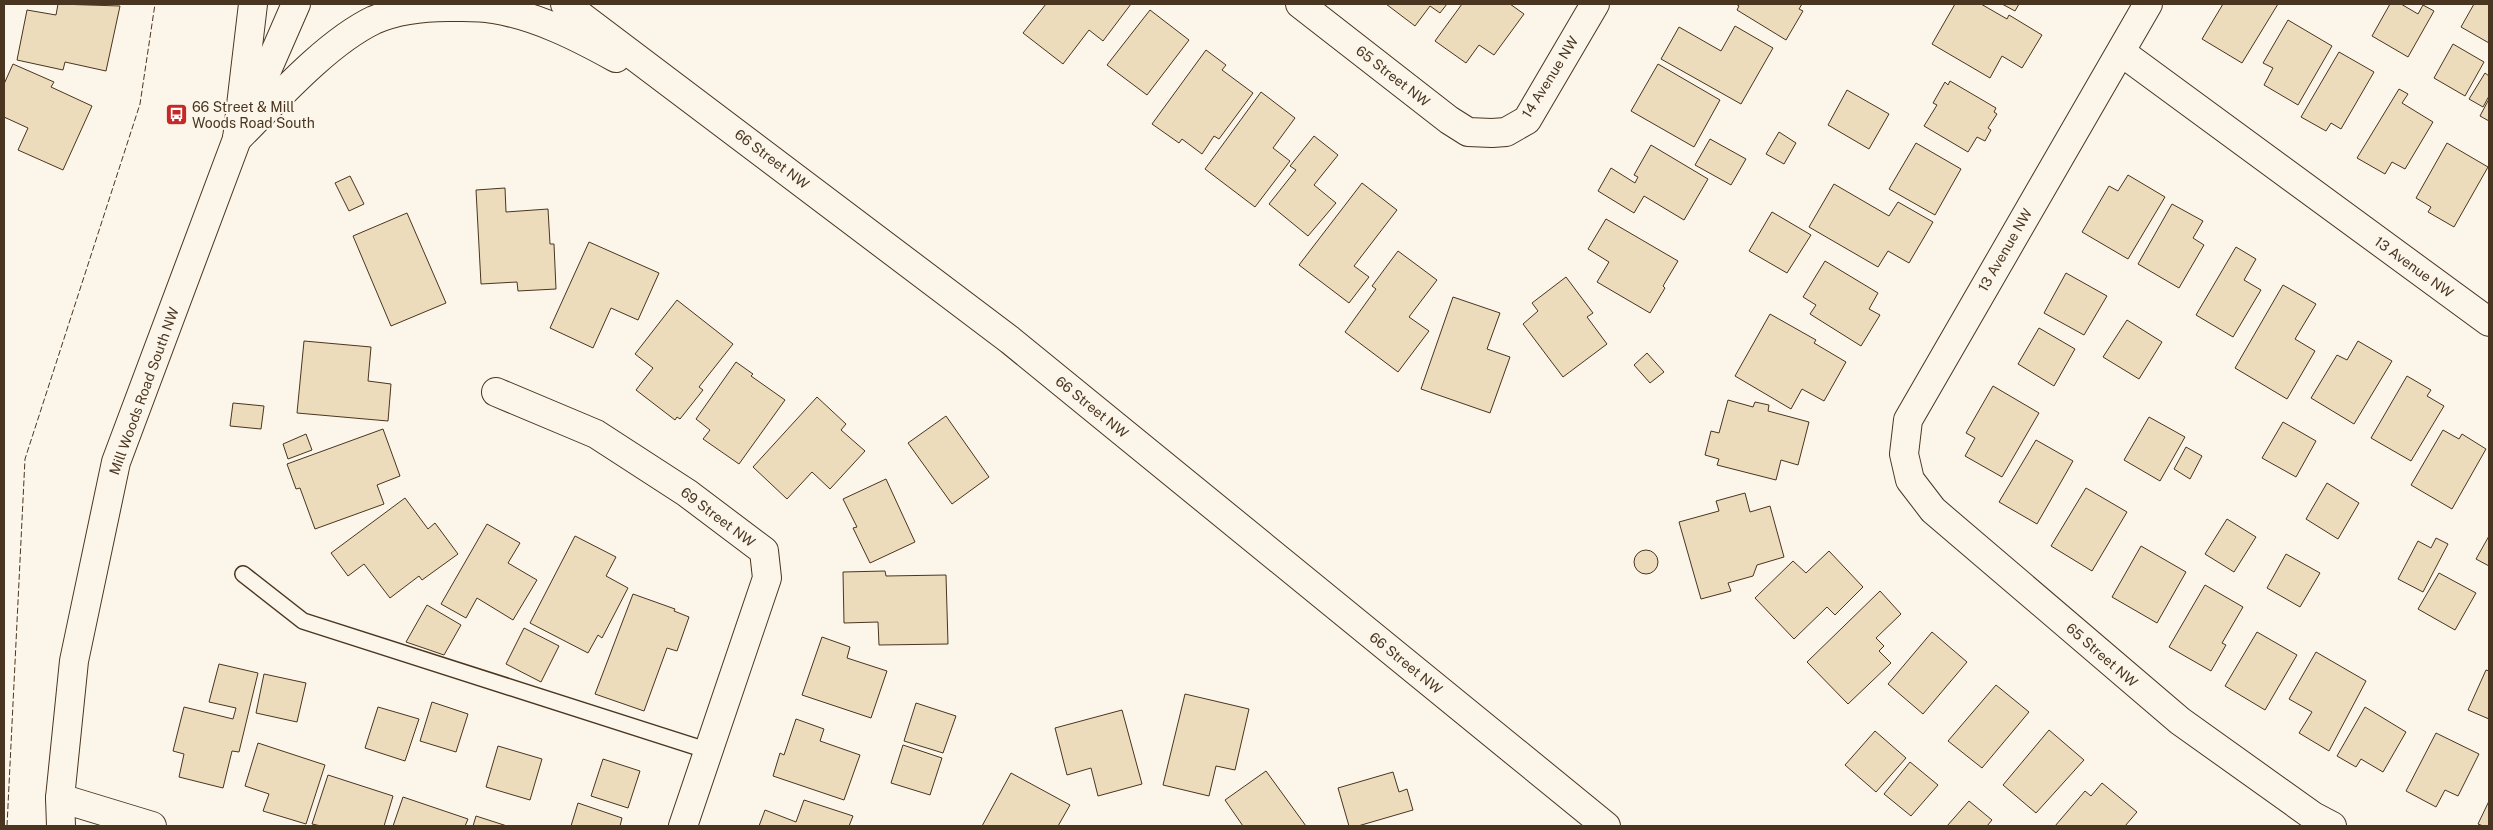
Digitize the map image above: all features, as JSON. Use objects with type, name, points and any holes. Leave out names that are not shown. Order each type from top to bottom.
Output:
[{"type":"street","points":[[237,139],[253,4]]},
{"type":"street","name":"Mill Woods Road South NW","points":[[61,826],[60,798],[74,660],[116,462],[237,139],[296,4]]},
{"type":"street","name":"66 Street NW","points":[[566,4],[1010,340],[1606,826]]},
{"type":"street","name":"65 Street NW","points":[[1300,4],[1449,120],[1468,132],[1492,133]]},
{"type":"street","name":"14 Avenue NW","points":[[1492,133],[1506,132],[1527,120],[1595,4]]},
{"type":"street","name":"13 Avenue NW","points":[[1904,454],[1908,420],[2148,4]]},
{"type":"street","points":[[237,139],[312,64],[341,41],[374,20],[400,12],[429,7],[492,8],[526,16],[592,45],[698,103]]},
{"type":"street","name":"13 Avenue NW","points":[[2121,52],[2489,322]]},
{"type":"street","name":"69 Street NW","points":[[496,392],[596,434],[687,493],[764,551],[767,578],[683,826]]},
{"type":"street","name":"65 Street NW","points":[[1904,454],[1910,480],[1934,510],[2180,721],[2313,816],[2332,826]]},
{"type":"street","points":[[60,798],[152,826]]},
{"type":"lane","points":[[243,574],[303,621],[709,751]]},
{"type":"building","points":[[58,4],[120,6],[106,71],[65,62],[63,70],[17,60],[27,10],[56,15]]},
{"type":"building","points":[[1046,4],[1131,4],[1103,41],[1089,30],[1063,64],[1023,33]]},
{"type":"building","points":[[1386,4],[1447,4],[1440,13],[1430,6],[1415,26]]},
{"type":"building","points":[[1462,4],[1510,4],[1524,14],[1494,55],[1479,45],[1466,63],[1435,41]]},
{"type":"building","points":[[1736,4],[1802,4],[1799,9],[1803,11],[1786,40],[1737,10],[1739,6]]},
{"type":"building","points":[[1955,4],[1981,4],[2007,19],[2009,15],[2042,35],[2022,68],[2002,56],[1990,78],[1932,44]]},
{"type":"building","points":[[2002,4],[2019,4],[2015,11]]},
{"type":"building","points":[[2223,4],[2278,4],[2242,63],[2202,39]]},
{"type":"building","points":[[2390,4],[2401,4],[2418,14],[2423,5],[2434,11],[2408,57],[2372,36]]},
{"type":"building","points":[[2474,4],[2489,4],[2489,43],[2461,27]]},
{"type":"building","points":[[1150,10],[1189,40],[1147,95],[1107,65]]},
{"type":"building","points":[[2288,20],[2332,46],[2298,105],[2264,85],[2273,68],[2263,63]]},
{"type":"building","points":[[1735,26],[1773,48],[1741,104],[1661,59],[1679,27],[1721,51]]},
{"type":"building","points":[[2453,44],[2484,62],[2465,96],[2434,78]]},
{"type":"building","points":[[1206,50],[1226,65],[1222,70],[1253,93],[1219,139],[1214,136],[1202,154],[1182,139],[1179,143],[1152,124]]},
{"type":"building","points":[[2339,52],[2374,72],[2341,129],[2331,123],[2326,131],[2301,117]]},
{"type":"building","points":[[13,64],[54,82],[51,87],[92,106],[63,170],[18,150],[28,128],[4,117],[4,84]]},
{"type":"building","points":[[1658,64],[1720,100],[1694,147],[1631,111]]},
{"type":"building","points":[[2485,73],[2489,76],[2489,96],[2483,107],[2469,99]]},
{"type":"building","points":[[1950,81],[1996,108],[1994,112],[1997,114],[1988,128],[1991,130],[1985,141],[1977,137],[1968,152],[1924,126],[1937,105],[1933,103],[1945,82],[1948,85]]},
{"type":"building","points":[[2399,89],[2408,94],[2402,103],[2433,122],[2405,169],[2392,162],[2385,174],[2357,158]]},
{"type":"building","points":[[1847,90],[1889,114],[1869,149],[1828,125]]},
{"type":"building","points":[[1261,92],[1295,118],[1273,148],[1290,161],[1255,207],[1205,169]]},
{"type":"building","points":[[2489,99],[2489,121],[2480,116]]},
{"type":"building","points":[[1779,132],[1796,143],[1784,164],[1766,154]]},
{"type":"building","points":[[1314,136],[1338,155],[1314,185],[1336,203],[1308,236],[1269,204],[1296,170],[1290,166]]},
{"type":"building","points":[[1710,139],[1746,159],[1731,185],[1695,165]]},
{"type":"building","points":[[1916,143],[1961,169],[1935,215],[1889,189]]},
{"type":"building","points":[[2447,143],[2488,167],[2454,227],[2428,212],[2431,207],[2416,198]]},
{"type":"building","points":[[1651,145],[1708,179],[1684,220],[1644,196],[1634,213],[1598,191],[1611,168],[1635,183],[1638,177],[1634,175]]},
{"type":"building","points":[[2128,175],[2165,197],[2128,259],[2082,232],[2109,186],[2118,191]]},
{"type":"building","points":[[350,176],[364,204],[349,211],[335,183]]},
{"type":"building","points":[[1362,183],[1397,210],[1354,266],[1369,277],[1349,303],[1299,265]]},
{"type":"building","points":[[1834,184],[1889,216],[1898,202],[1933,222],[1909,263],[1888,251],[1878,267],[1809,227]]},
{"type":"building","points":[[505,188],[506,212],[548,209],[550,244],[554,244],[556,289],[518,291],[517,282],[481,284],[476,190]]},
{"type":"building","points":[[2172,204],[2203,221],[2193,238],[2204,245],[2179,288],[2138,264]]},
{"type":"building","points":[[1772,212],[1811,235],[1787,273],[1749,251]]},
{"type":"building","points":[[407,213],[446,303],[391,326],[353,236]]},
{"type":"building","points":[[1606,219],[1678,261],[1650,313],[1597,282],[1609,262],[1588,249]]},
{"type":"building","points":[[589,242],[659,273],[638,320],[611,308],[593,348],[550,328]]},
{"type":"building","points":[[2236,247],[2256,259],[2244,280],[2261,290],[2233,337],[2196,315]]},
{"type":"building","points":[[1398,251],[1437,280],[1409,317],[1429,331],[1398,372],[1345,332],[1376,289],[1372,286]]},
{"type":"building","points":[[1825,261],[1878,293],[1869,309],[1880,315],[1861,346],[1810,314],[1816,305],[1803,297]]},
{"type":"building","points":[[2066,273],[2107,296],[2084,335],[2044,313]]},
{"type":"building","points":[[1566,277],[1593,313],[1587,317],[1607,344],[1563,377],[1523,324],[1538,311],[1532,303]]},
{"type":"building","points":[[2283,285],[2316,304],[2295,339],[2315,351],[2287,399],[2235,368]]},
{"type":"building","points":[[1453,297],[1500,313],[1487,349],[1510,357],[1490,413],[1421,389]]},
{"type":"building","points":[[677,300],[733,344],[699,387],[703,390],[680,419],[677,417],[675,420],[636,390],[653,368],[635,354]]},
{"type":"building","points":[[1770,314],[1816,340],[1814,343],[1846,362],[1824,401],[1802,389],[1791,409],[1735,376]]},
{"type":"building","points":[[2127,320],[2162,342],[2139,379],[2103,357]]},
{"type":"building","points":[[2039,328],[2075,349],[2054,386],[2018,364]]},
{"type":"building","points":[[304,341],[371,347],[368,381],[391,384],[388,421],[297,413]]},
{"type":"building","points":[[2358,341],[2392,361],[2354,424],[2311,398],[2337,355],[2347,360]]},
{"type":"building","points":[[1647,353],[1664,372],[1650,383],[1634,365]]},
{"type":"building","points":[[736,362],[753,374],[751,376],[785,400],[739,464],[703,439],[710,430],[696,419]]},
{"type":"building","points":[[2407,376],[2431,390],[2427,396],[2444,406],[2411,461],[2371,438]]},
{"type":"building","points":[[1993,386],[2039,413],[2002,477],[1965,456],[1975,438],[1966,433]]},
{"type":"building","points":[[817,397],[846,424],[841,430],[865,451],[830,489],[812,472],[787,499],[753,467]]},
{"type":"building","points":[[1728,400],[1753,407],[1755,402],[1769,405],[1768,411],[1809,422],[1798,465],[1781,460],[1776,480],[1717,465],[1719,459],[1705,455],[1711,431],[1719,433]]},
{"type":"building","points":[[233,403],[264,406],[261,429],[230,426]]},
{"type":"building","points":[[946,416],[989,477],[952,504],[908,443]]},
{"type":"building","points":[[2149,417],[2185,437],[2160,481],[2124,460]]},
{"type":"building","points":[[2283,422],[2316,441],[2296,477],[2262,458]]},
{"type":"building","points":[[383,429],[400,476],[377,485],[384,504],[315,529],[300,488],[296,489],[287,464]]},
{"type":"building","points":[[2443,430],[2459,439],[2462,434],[2486,449],[2452,509],[2411,485]]},
{"type":"building","points":[[306,434],[312,450],[288,459],[283,444]]},
{"type":"building","points":[[2036,440],[2073,461],[2037,524],[1999,502]]},
{"type":"building","points":[[2186,447],[2202,456],[2190,479],[2174,469]]},
{"type":"building","points":[[886,479],[915,542],[870,563],[853,528],[857,527],[843,499]]},
{"type":"building","points":[[2327,483],[2359,503],[2338,539],[2306,519]]},
{"type":"building","points":[[2086,488],[2127,512],[2092,571],[2051,546]]},
{"type":"building","points":[[1745,493],[1750,512],[1770,506],[1784,557],[1757,565],[1753,576],[1728,583],[1731,591],[1701,599],[1679,522],[1719,511],[1716,501]]},
{"type":"building","points":[[405,498],[428,529],[435,523],[458,554],[422,580],[419,576],[390,598],[364,564],[348,576],[331,553]]},
{"type":"building","points":[[2227,519],[2256,537],[2234,572],[2205,554]]},
{"type":"building","points":[[487,524],[520,543],[508,563],[537,580],[513,620],[477,598],[466,618],[441,604]]},
{"type":"building","points":[[575,536],[616,557],[606,576],[628,588],[602,638],[598,635],[588,653],[530,623]]},
{"type":"building","points":[[2489,536],[2489,566],[2476,559]]},
{"type":"building","points":[[2436,538],[2448,544],[2423,592],[2398,579],[2418,541],[2431,548]]},
{"type":"building","points":[[2141,546],[2186,572],[2157,623],[2112,597]]},
{"type":"building","points":[[1641,550],[1651,550],[1658,557],[1658,567],[1651,574],[1641,574],[1634,567],[1634,557]]},
{"type":"building","points":[[1829,551],[1863,587],[1835,615],[1827,607],[1794,639],[1755,598],[1793,561],[1806,573]]},
{"type":"building","points":[[2286,554],[2320,573],[2300,607],[2267,588]]},
{"type":"building","points":[[885,571],[886,576],[946,575],[948,644],[879,645],[878,622],[844,623],[843,572]]},
{"type":"building","points":[[2439,573],[2476,593],[2455,630],[2418,609]]},
{"type":"building","points":[[2205,585],[2243,607],[2222,643],[2226,645],[2211,671],[2169,647]]},
{"type":"building","points":[[1880,591],[1901,614],[1876,638],[1884,646],[1879,651],[1891,663],[1848,704],[1807,662]]},
{"type":"building","points":[[633,594],[675,609],[674,611],[689,617],[677,651],[667,648],[644,711],[595,694]]},
{"type":"building","points":[[427,605],[461,625],[444,655],[406,642]]},
{"type":"building","points":[[524,628],[559,646],[541,682],[506,664]]},
{"type":"building","points":[[1932,632],[1967,662],[1923,714],[1888,684]]},
{"type":"building","points":[[2257,632],[2297,655],[2265,710],[2225,686]]},
{"type":"building","points":[[822,637],[850,647],[847,658],[887,671],[871,718],[802,695]]},
{"type":"building","points":[[2316,652],[2366,681],[2329,751],[2299,733],[2312,712],[2289,699]]},
{"type":"building","points":[[219,664],[258,673],[239,752],[232,751],[223,788],[179,777],[184,754],[173,751],[184,707],[233,719],[236,708],[209,702]]},
{"type":"building","points":[[2486,670],[2489,671],[2489,719],[2468,710]]},
{"type":"building","points":[[264,674],[306,683],[297,722],[256,713]]},
{"type":"building","points":[[1996,685],[2029,712],[1982,768],[1948,741]]},
{"type":"building","points":[[1185,694],[1249,709],[1235,770],[1216,766],[1209,796],[1163,785]]},
{"type":"building","points":[[432,702],[468,714],[456,752],[420,741]]},
{"type":"building","points":[[916,703],[956,716],[943,753],[904,741]]},
{"type":"building","points":[[378,707],[419,719],[405,761],[365,748]]},
{"type":"building","points":[[2365,707],[2406,732],[2383,772],[2361,759],[2356,767],[2337,756]]},
{"type":"building","points":[[1122,710],[1142,784],[1098,796],[1091,768],[1067,775],[1055,728]]},
{"type":"building","points":[[796,719],[824,729],[820,741],[860,755],[844,800],[773,776],[780,753],[784,755]]},
{"type":"building","points":[[2049,730],[2084,760],[2036,813],[2003,785]]},
{"type":"building","points":[[1875,731],[1906,758],[1876,792],[1845,765]]},
{"type":"building","points":[[2436,733],[2479,754],[2458,796],[2445,790],[2436,807],[2406,791]]},
{"type":"building","points":[[258,743],[325,765],[306,824],[263,811],[269,794],[245,786]]},
{"type":"building","points":[[903,745],[942,758],[930,795],[891,783]]},
{"type":"building","points":[[498,746],[542,759],[530,800],[486,787]]},
{"type":"building","points":[[603,759],[640,771],[628,808],[591,796]]},
{"type":"building","points":[[1910,762],[1938,785],[1911,816],[1884,794]]},
{"type":"building","points":[[1266,771],[1306,826],[1243,826],[1225,800]]},
{"type":"building","points":[[1393,772],[1399,792],[1407,789],[1413,810],[1358,826],[1349,826],[1338,788]]},
{"type":"building","points":[[1011,773],[1070,805],[1058,826],[982,826]]},
{"type":"building","points":[[328,775],[393,796],[384,826],[321,826],[312,824]]},
{"type":"building","points":[[2102,783],[2137,812],[2125,826],[2055,826],[2085,791],[2091,796]]},
{"type":"building","points":[[403,797],[468,819],[465,826],[393,826]]},
{"type":"building","points":[[804,800],[853,816],[849,826],[759,826],[765,810],[796,822]]},
{"type":"building","points":[[1969,801],[1992,820],[1987,826],[1947,826]]},
{"type":"building","points":[[2489,801],[2489,826],[2483,826],[2478,824]]},
{"type":"building","points":[[578,803],[622,818],[620,826],[571,826]]},
{"type":"building","points":[[476,816],[507,826],[473,826]]},
{"type":"fence","points":[[7,826],[25,459],[140,104],[155,4]]},
{"type":"place","name":"66 Street & Mill Woods Road South","points":[[176,115]]}]
